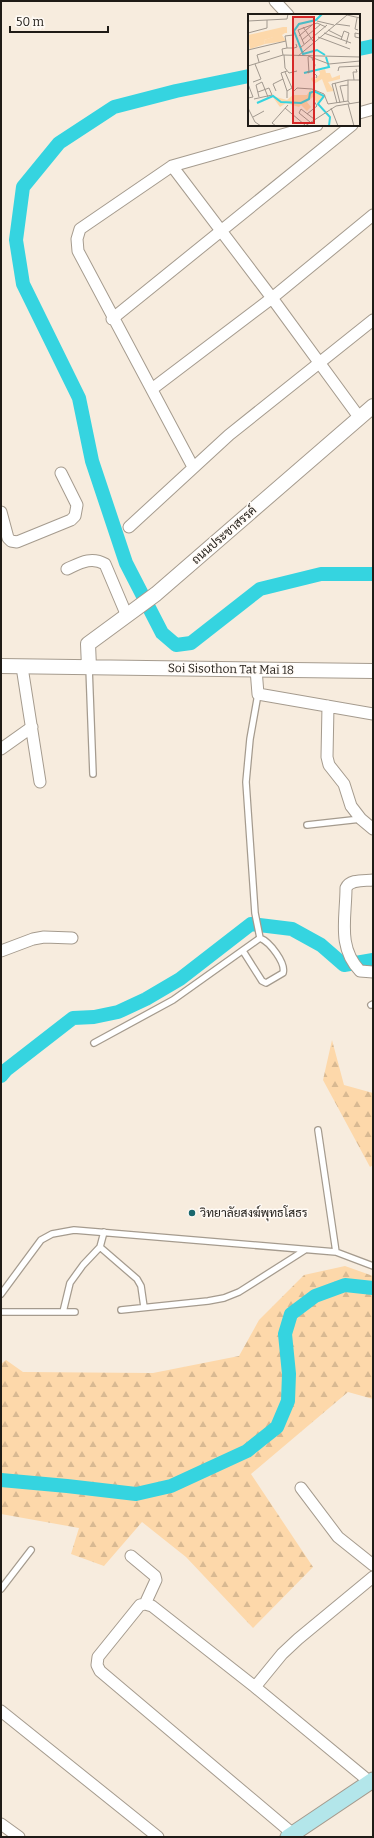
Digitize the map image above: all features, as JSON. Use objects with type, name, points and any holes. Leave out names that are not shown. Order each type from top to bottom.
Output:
[{"type":"main road","points":[[291,1835],[371,1781]]},
{"type":"street","points":[[275,1],[287,14]]},
{"type":"street","points":[[360,113],[372,109]]},
{"type":"street","points":[[360,118],[372,109]]},
{"type":"street","points":[[193,467],[152,389],[112,319],[78,251],[77,239],[80,229],[172,166],[313,126]]},
{"type":"street","points":[[112,319],[351,126]]},
{"type":"street","points":[[172,166],[272,298],[359,417]]},
{"type":"street","points":[[152,389],[272,298],[373,215]]},
{"type":"street","points":[[129,527],[193,467],[373,320]]},
{"type":"street","name":"ถนนประชาสรรค์","points":[[89,667],[88,644],[156,594],[373,406]]},
{"type":"street","points":[[1,512],[8,538],[11,541],[16,542],[71,520],[75,516],[77,505],[61,473]]},
{"type":"street","points":[[67,569],[86,560],[97,559],[105,564],[130,614]]},
{"type":"street","name":"Soi Sisothon Tat Mai 18","points":[[1,666],[373,671]]},
{"type":"street","points":[[22,666],[40,782]]},
{"type":"street","points":[[256,669],[258,694],[373,714]]},
{"type":"street","points":[[328,706],[327,758],[329,765],[344,784],[351,806],[361,819],[373,828]]},
{"type":"street","points":[[1,749],[32,727]]},
{"type":"street","points":[[373,880],[352,882],[348,884],[346,888],[344,942],[349,957],[356,966],[363,972],[373,972]]},
{"type":"street","points":[[1,951],[33,938],[72,938]]},
{"type":"street","points":[[301,1488],[338,1537],[373,1565]]},
{"type":"street","points":[[131,1556],[155,1576],[156,1580],[145,1604]]},
{"type":"street","points":[[254,1687],[282,1654],[298,1639],[373,1577]]},
{"type":"street","points":[[291,1835],[100,1671],[97,1665],[98,1657],[140,1605],[145,1604],[152,1606],[371,1781]]},
{"type":"street","points":[[1,1711],[158,1837]]},
{"type":"street","points":[[1,1824],[19,1837]]},
{"type":"lane","points":[[89,667],[93,774]]},
{"type":"lane","points":[[243,951],[262,981],[266,983],[283,973],[283,967],[274,950],[266,941],[260,938],[255,913],[246,782],[249,746],[258,694]]},
{"type":"lane","points":[[307,826],[361,819]]},
{"type":"lane","points":[[94,1043],[173,1000],[260,938]]},
{"type":"lane","points":[[318,1130],[336,1252]]},
{"type":"lane","points":[[1,1294],[41,1240],[52,1234],[74,1230],[336,1252],[373,1266]]},
{"type":"lane","points":[[63,1312],[70,1283],[83,1265],[100,1247],[104,1232]]},
{"type":"lane","points":[[100,1247],[137,1279],[141,1286],[144,1308]]},
{"type":"lane","points":[[121,1310],[224,1298],[239,1292],[305,1250]]},
{"type":"lane","points":[[1,1312],[75,1312]]},
{"type":"lane","points":[[1,1589],[30,1550]]},
{"type":"green space","points":[[332,1040],[344,1085],[373,1093],[373,1165],[370,1167],[323,1080]]},
{"type":"green space","points":[[345,1266],[373,1276],[373,1399],[348,1392],[251,1474],[313,1567],[253,1628],[186,1557],[142,1522],[104,1566],[71,1554],[79,1528],[1,1514],[1,1364],[6,1360],[23,1372],[153,1373],[239,1356],[259,1320],[304,1275]]},
{"type":"waterway","points":[[360,49],[373,46]]},
{"type":"waterway","points":[[248,76],[176,91],[114,107],[59,143],[23,187],[16,240],[23,284],[79,398],[92,461],[126,563],[162,633],[176,645],[191,643],[260,589],[321,574],[373,574]]},
{"type":"waterway","points":[[1,1076],[6,1070],[73,1018],[94,1017],[118,1012],[146,999],[180,979],[251,924],[292,929],[321,945],[344,965],[373,960]]},
{"type":"waterway","points":[[1,1480],[136,1494],[171,1486],[247,1451],[277,1427],[288,1401],[289,1374],[285,1334],[291,1314],[315,1296],[345,1285],[373,1288]]},
{"type":"place","name":"วิทยาลัยสงฆ์พุทธโสธร","points":[[192,1213]]}]
